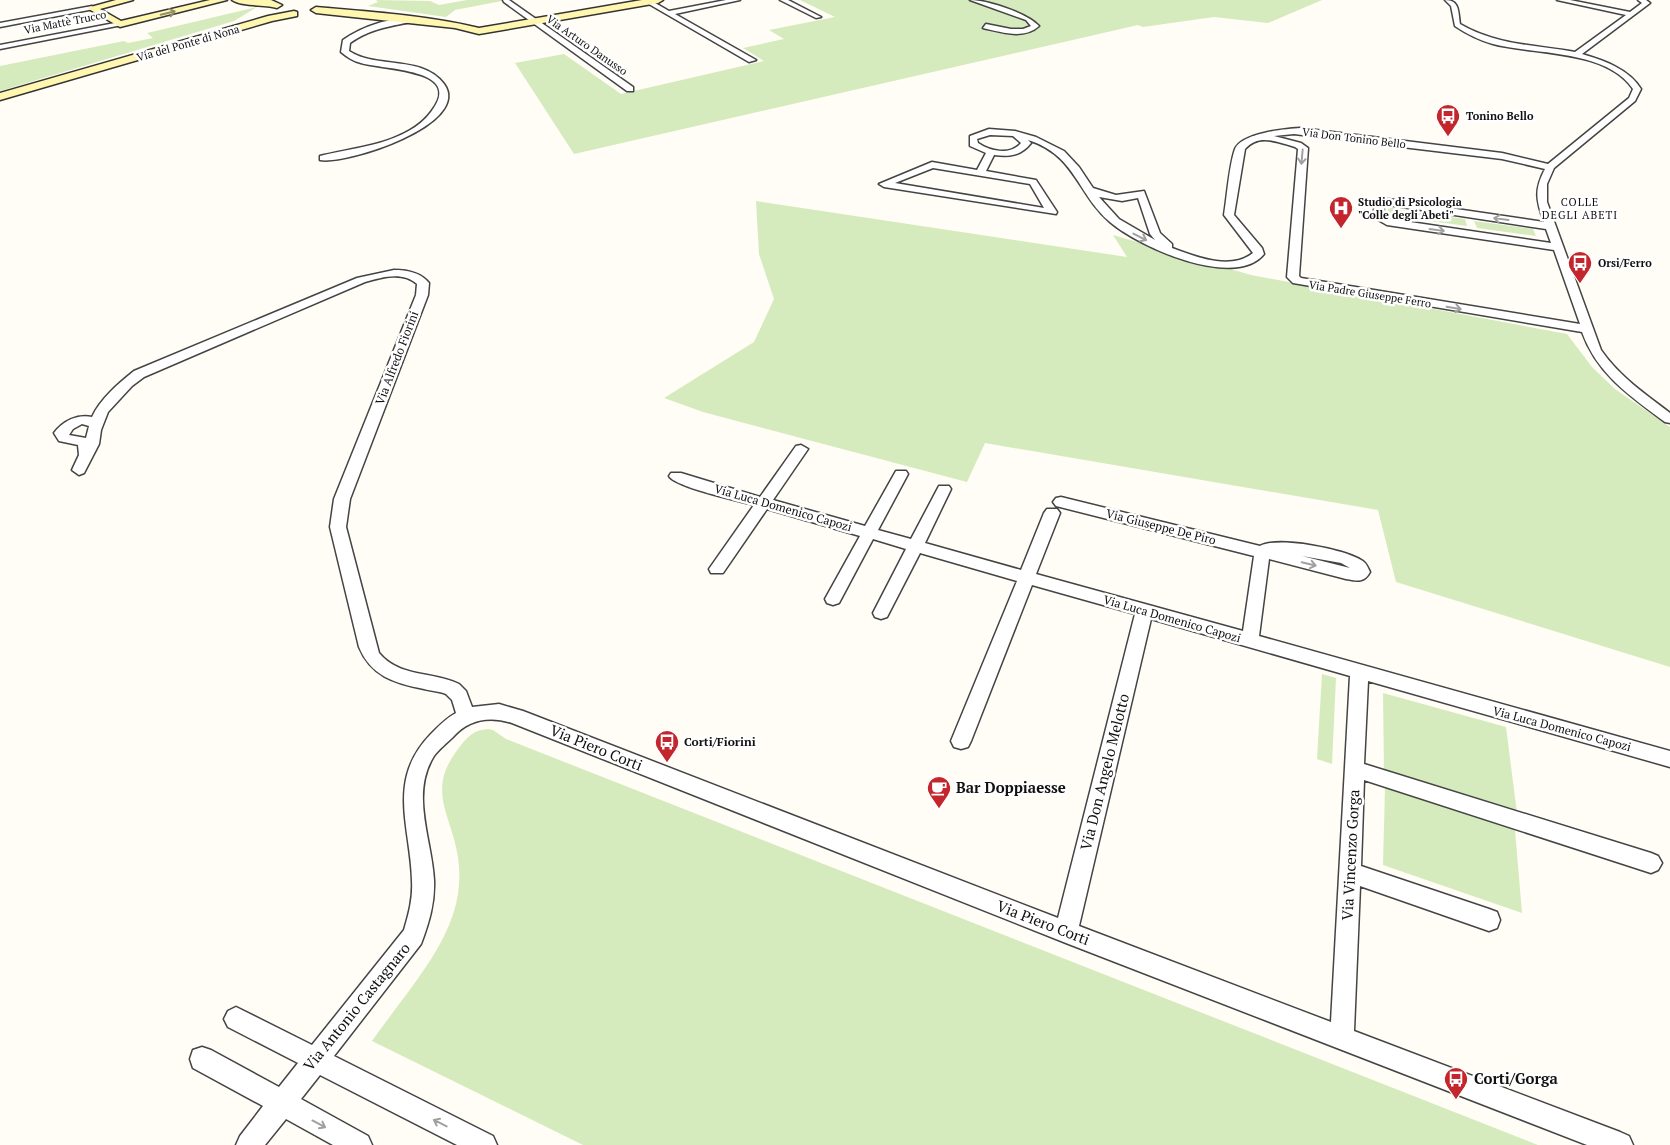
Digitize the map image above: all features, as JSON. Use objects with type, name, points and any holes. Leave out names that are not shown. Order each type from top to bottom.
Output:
[{"type":"main road","points":[[92,8],[128,0]]},
{"type":"main road","name":"Via Mattè Trucco","points":[[120,24],[222,0]]},
{"type":"main road","points":[[237,0],[268,2],[276,6],[274,11],[276,12],[305,12],[384,20],[414,20],[479,31],[648,0]]},
{"type":"main road","name":"Via del Ponte di Nona","points":[[81,74],[168,44],[247,21],[289,1]]},
{"type":"main road","points":[[305,12],[322,3],[462,22],[481,27],[533,21]]},
{"type":"main road","points":[[92,8],[120,24]]},
{"type":"main road","name":"Via del Ponte di Nona","points":[[0,97],[275,17],[305,12]]},
{"type":"street","points":[[648,0],[752,60]]},
{"type":"street","points":[[668,13],[737,0]]},
{"type":"street","points":[[783,0],[818,17]]},
{"type":"street","points":[[973,0],[1028,19],[1034,26],[1023,31],[1008,31],[986,26]]},
{"type":"street","points":[[1448,0],[1454,5],[1457,24],[1469,32],[1507,43],[1577,54],[1608,65],[1635,85],[1637,92],[1576,148],[1550,167],[1540,193],[1549,226],[1595,350],[1609,370],[1644,402],[1670,419]]},
{"type":"street","points":[[1560,0],[1630,14]]},
{"type":"street","points":[[1577,54],[1646,3],[1641,0]]},
{"type":"street","name":"Via Arturo Danusso","points":[[506,1],[630,89]]},
{"type":"street","points":[[0,25],[92,8]]},
{"type":"street","points":[[80,10],[107,26]]},
{"type":"street","points":[[324,158],[393,140],[419,128],[433,117],[445,98],[440,83],[425,74],[411,69],[358,60],[346,52],[346,42],[353,36],[384,20]]},
{"type":"street","name":"Via Mattè Trucco","points":[[0,47],[120,24]]},
{"type":"street","name":"Via Don Tonino Bello","points":[[991,152],[978,148],[973,144],[973,138],[992,132],[1015,134],[1042,142],[1059,150],[1072,162],[1104,211],[1131,233],[1181,254],[1223,266],[1244,264],[1256,258],[1258,250],[1232,222],[1229,212],[1240,149],[1246,143],[1265,137],[1284,132],[1300,131],[1494,155],[1550,167]]},
{"type":"street","points":[[1013,152],[1024,148],[1026,143],[1015,134]]},
{"type":"street","name":"Via Padre Giuseppe Ferro","points":[[1265,137],[1303,148],[1293,277],[1297,281],[1586,329]]},
{"type":"street","points":[[980,173],[991,152],[1029,152]]},
{"type":"street","points":[[1044,154],[1072,162]]},
{"type":"street","points":[[932,165],[980,173],[1033,182],[1052,212],[884,184],[932,165]]},
{"type":"street","points":[[1090,190],[1144,215]]},
{"type":"street","name":"Via Don Tonino Bello","points":[[1101,195],[1121,198],[1141,193],[1144,215],[1158,239],[1181,254]]},
{"type":"street","points":[[1549,226],[1388,202],[1379,205],[1378,217],[1387,222],[1557,247]]},
{"type":"street","points":[[1104,211],[1128,218]]},
{"type":"street","name":"Via Alfredo Fiorini","points":[[79,470],[92,442],[95,427],[105,408],[128,383],[144,371],[347,286],[388,274],[406,274],[419,279],[423,283],[422,294],[342,499],[338,527],[369,652],[373,659],[387,671],[397,676],[453,690],[460,698],[466,716]]},
{"type":"street","name":"Via Alfredo Fiorini","points":[[72,439],[64,438],[61,433],[66,427],[105,408]]},
{"type":"street","points":[[72,439],[84,436],[95,427],[92,420],[81,421]]},
{"type":"street","points":[[72,439],[83,442],[86,447],[86,454]]},
{"type":"street","points":[[716,568],[801,449]]},
{"type":"street","points":[[833,599],[901,474]]},
{"type":"street","name":"Via Luca Domenico Capozi","points":[[676,476],[693,483],[1359,672],[1670,758]]},
{"type":"street","points":[[882,613],[944,489]]},
{"type":"street","name":"Via Giuseppe De Piro","points":[[1026,577],[1057,508],[1262,552],[1355,575],[1362,572],[1358,565],[1345,558],[1280,547],[1268,548],[1262,552]]},
{"type":"street","points":[[1250,641],[1262,552]]},
{"type":"street","points":[[962,741],[1026,577]]},
{"type":"street","name":"Via Don Angelo Melotto","points":[[1066,932],[1144,611]]},
{"type":"street","name":"Via Vincenzo Gorga","points":[[1342,1038],[1359,672]]},
{"type":"street","name":"Via Piero Corti","points":[[466,716],[490,711],[516,716],[1066,932],[1620,1145]]},
{"type":"street","name":"Via Antonio Castagnaro","points":[[249,1145],[280,1103],[409,942],[417,929],[422,910],[423,882],[412,816],[413,784],[418,768],[433,744],[449,728],[466,716]]},
{"type":"street","points":[[1354,769],[1651,863]]},
{"type":"street","points":[[1350,873],[1489,920]]},
{"type":"street","points":[[236,1019],[484,1145]]},
{"type":"street","points":[[202,1059],[359,1145]]},
{"type":"green space","points":[[376,0],[430,1],[439,5],[467,0],[507,0],[455,10],[446,17],[368,6],[378,2]]},
{"type":"green space","points":[[800,0],[1322,0],[1268,23],[1214,17],[1143,27],[1138,25],[574,154],[515,63],[564,54],[621,94],[764,61],[743,48],[784,39],[769,30],[835,17]]},
{"type":"green space","points":[[257,7],[234,21],[0,91],[0,66],[124,41],[128,43],[153,38],[147,33]]},
{"type":"green space","points":[[756,201],[1127,257],[1113,235],[1251,275],[1567,334],[1592,367],[1615,389],[1670,427],[1670,667],[1396,582],[1378,510],[985,443],[967,482],[703,412],[664,398],[754,342],[774,299],[759,254]]},
{"type":"green space","points":[[1398,206],[1399,210],[1465,219],[1467,226],[1400,217],[1400,221],[1389,216],[1388,208]]},
{"type":"green space","points":[[1474,221],[1533,229],[1536,236],[1477,228]]},
{"type":"green space","points":[[1322,674],[1336,678],[1332,764],[1317,759]]},
{"type":"green space","points":[[1383,693],[1506,727],[1517,813],[1384,774]]},
{"type":"green space","points":[[488,729],[493,730],[506,739],[1538,1145],[583,1145],[372,1041],[426,967],[436,951],[454,912],[458,897],[459,865],[455,841],[443,802],[444,777],[449,764],[464,741],[474,733]]},
{"type":"green space","points":[[1385,787],[1515,830],[1522,913],[1383,865]]},
{"type":"place","name":"Tonino Bello","points":[[1448,137]]},
{"type":"place","name":"Studio di Psicologia \"Colle degli Abeti\"","points":[[1341,229]]},
{"type":"place","name":"Orsi/Ferro","points":[[1580,284]]},
{"type":"place","name":"Corti/Fiorini","points":[[667,763]]},
{"type":"place","name":"Bar Doppiaesse","points":[[939,809]]},
{"type":"place","name":"Corti/Gorga","points":[[1456,1100]]},
{"type":"district","name":"COLLE DEGLI ABETI","points":[[1580,208]]}]
